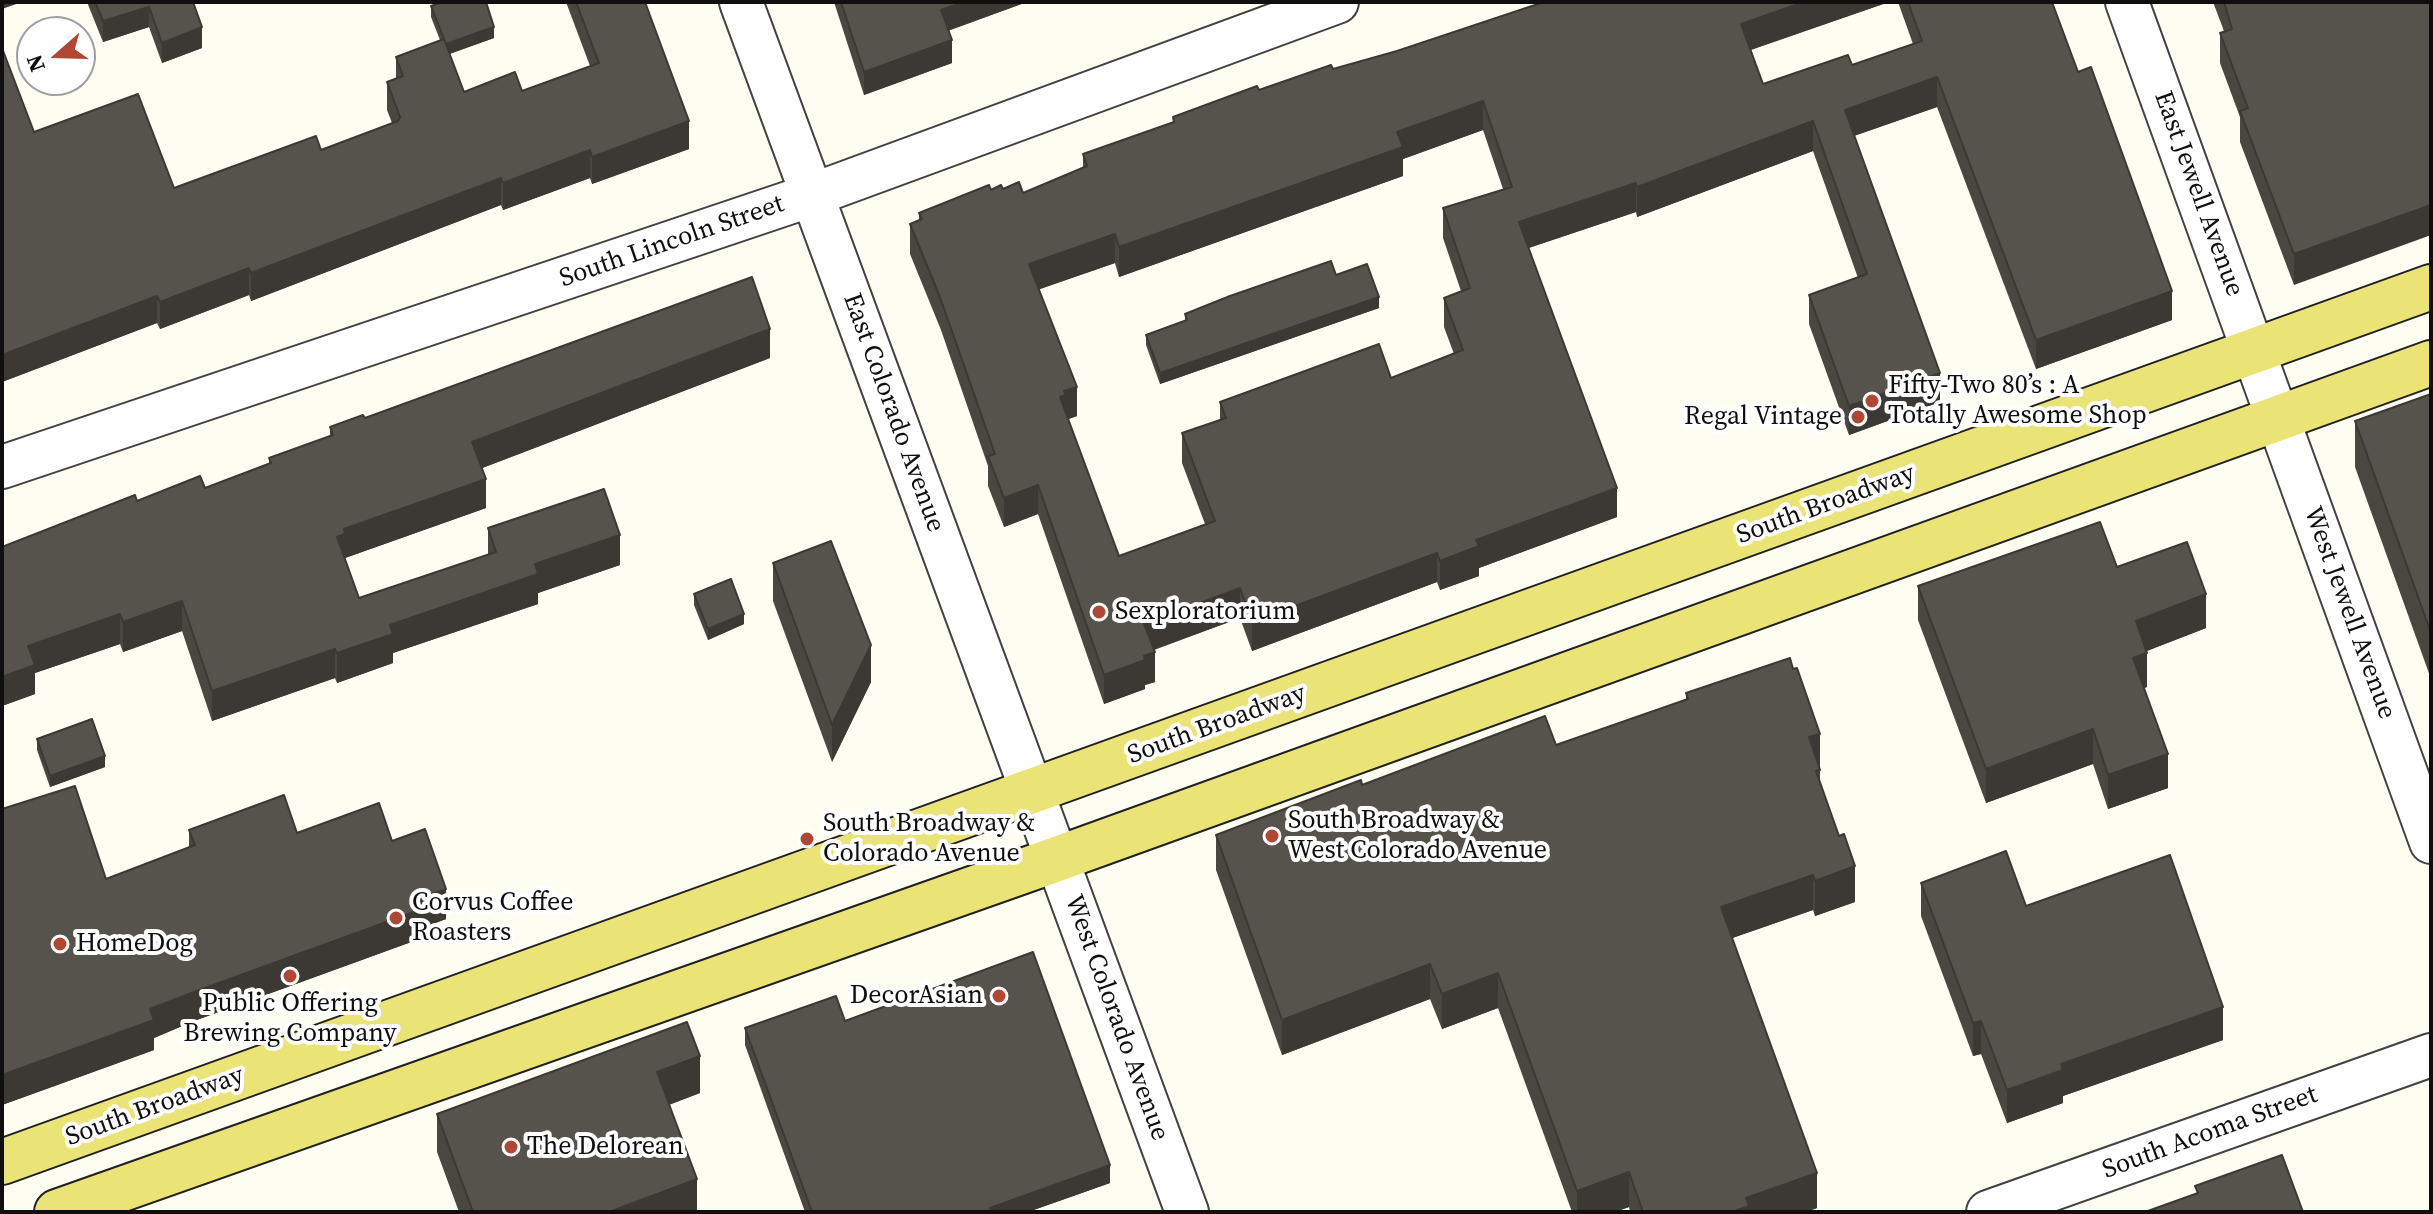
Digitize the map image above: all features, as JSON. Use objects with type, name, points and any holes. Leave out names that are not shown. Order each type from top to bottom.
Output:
[{"type":"main road","name":"South Broadway","points":[[2,1162],[1045,825],[2267,384],[2431,287]]},
{"type":"main road","name":"South Broadway","points":[[57,1212],[1045,825],[2267,384],[2431,363]]},
{"type":"street","name":"East Colorado Avenue","points":[[741,2],[1045,825]]},
{"type":"street","name":"South Lincoln Street","points":[[2,467],[812,195],[1337,2]]},
{"type":"street","name":"East Jewell Avenue","points":[[2127,2],[2267,384]]},
{"type":"street","name":"West Jewell Avenue","points":[[2267,384],[2431,842]]},
{"type":"street","name":"West Colorado Avenue","points":[[1045,825],[1187,1212]]},
{"type":"street","name":"South Acoma Street","points":[[1988,1212],[2431,1055]]},
{"type":"building","points":[[95,2],[193,2],[202,27],[162,43],[149,7],[103,21]]},
{"type":"building","points":[[443,2],[486,2],[494,27],[446,44],[431,6]]},
{"type":"building","points":[[576,2],[645,2],[689,121],[592,157],[590,150],[503,183],[501,178],[251,273],[249,268],[160,302],[157,296],[2,355],[2,48],[16,85],[16,96],[20,96],[34,132],[138,94],[174,188],[316,136],[321,150],[398,121],[400,117],[387,82],[403,76],[396,57],[444,39],[464,92],[515,72],[522,91],[599,63]]},
{"type":"building","points":[[841,2],[964,2],[941,10],[952,40],[864,72]]},
{"type":"building","points":[[1544,2],[1804,2],[1741,24],[1763,84],[1848,55],[1852,65],[1922,41],[1908,2],[2052,2],[2078,72],[2091,67],[2172,291],[2036,340],[1937,77],[1845,110],[1940,373],[1849,406],[1809,295],[1867,274],[1813,121],[1637,187],[1636,183],[1519,222],[1617,488],[1476,540],[1479,546],[1440,561],[1437,553],[1252,622],[1240,588],[1144,624],[1155,652],[1144,656],[1145,660],[1104,675],[1038,485],[1004,498],[988,456],[995,454],[941,300],[910,224],[922,219],[919,213],[989,185],[991,190],[1001,185],[1003,189],[1019,182],[1023,193],[1087,166],[1083,154],[1174,122],[1173,117],[1257,86],[1259,90],[1331,65],[1333,69]],"holes":[[[1483,101],[1512,187],[1443,208],[1470,288],[1444,298],[1463,350],[1391,378],[1379,344],[1220,402],[1226,418],[1182,433],[1215,521],[1119,556],[1060,397],[1066,395],[1064,391],[1077,387],[1029,264],[1115,234],[1119,247],[1403,147],[1397,132]]]},
{"type":"building","points":[[2224,2],[2431,2],[2431,205],[2294,254],[2240,111],[2248,108],[2220,33],[2232,29]]},
{"type":"building","points":[[1331,261],[1336,275],[1367,264],[1379,297],[1160,373],[1146,335],[1187,320],[1185,314],[1230,296]]},
{"type":"building","points":[[752,277],[770,329],[472,442],[486,479],[344,529],[345,534],[337,537],[359,598],[496,552],[488,528],[604,489],[620,535],[535,564],[538,574],[390,625],[393,634],[337,653],[335,649],[212,691],[182,601],[123,622],[120,614],[28,646],[35,665],[2,677],[2,547],[135,495],[137,501],[200,476],[205,488],[271,463],[269,458],[333,435],[330,427],[363,415],[365,418]]},
{"type":"building","points":[[2431,394],[2431,633],[2355,421]]},
{"type":"building","points":[[2100,522],[2117,567],[2187,542],[2206,594],[2136,621],[2147,653],[2133,658],[2168,754],[2108,775],[2093,729],[1986,769],[1918,586]]},
{"type":"building","points":[[831,541],[871,645],[832,725],[773,563]]},
{"type":"building","points":[[731,579],[744,614],[708,629],[694,594]]},
{"type":"building","points":[[1790,658],[1793,669],[1797,668],[1820,734],[1809,737],[1820,770],[1816,771],[1839,836],[1844,834],[1855,866],[1815,881],[1813,875],[1721,907],[1817,1173],[1746,1198],[1749,1206],[1732,1212],[1643,1212],[1629,1172],[1577,1191],[1498,973],[1442,994],[1430,964],[1282,1020],[1216,835],[1361,780],[1362,785],[1545,716],[1556,745],[1688,699],[1686,693]]},
{"type":"building","points":[[92,719],[105,756],[50,776],[37,739]]},
{"type":"building","points":[[75,786],[106,879],[195,845],[189,830],[284,795],[297,833],[379,803],[392,841],[425,829],[446,889],[411,902],[414,912],[150,1009],[154,1020],[2,1075],[2,809]]},
{"type":"building","points":[[2006,851],[2026,906],[2170,855],[2223,1007],[2061,1064],[2063,1070],[2007,1090],[1981,1021],[1973,1023],[1921,883]]},
{"type":"building","points":[[1033,952],[1110,1165],[990,1208],[991,1212],[812,1212],[745,1028],[836,996],[845,1021]]},
{"type":"building","points":[[687,1022],[700,1056],[657,1072],[697,1179],[609,1212],[473,1212],[437,1114]]},
{"type":"building","points":[[2282,1155],[2303,1212],[2145,1212],[2198,1193],[2195,1186]]},
{"type":"place","name":"Fifty-Two 80’s : A Totally Awesome Shop","points":[[1872,401]]},
{"type":"place","name":"Regal Vintage","points":[[1858,417]]},
{"type":"place","name":"Sexploratorium","points":[[1099,612]]},
{"type":"place","name":"South Broadway & West Colorado Avenue","points":[[1272,836]]},
{"type":"place","name":"South Broadway & Colorado Avenue","points":[[807,839]]},
{"type":"place","name":"Corvus Coffee Roasters","points":[[396,918]]},
{"type":"place","name":"HomeDog","points":[[60,944]]},
{"type":"place","name":"Public Offering Brewing Company","points":[[290,976]]},
{"type":"place","name":"DecorAsian","points":[[999,996]]},
{"type":"place","name":"The Delorean","points":[[511,1147]]}]
